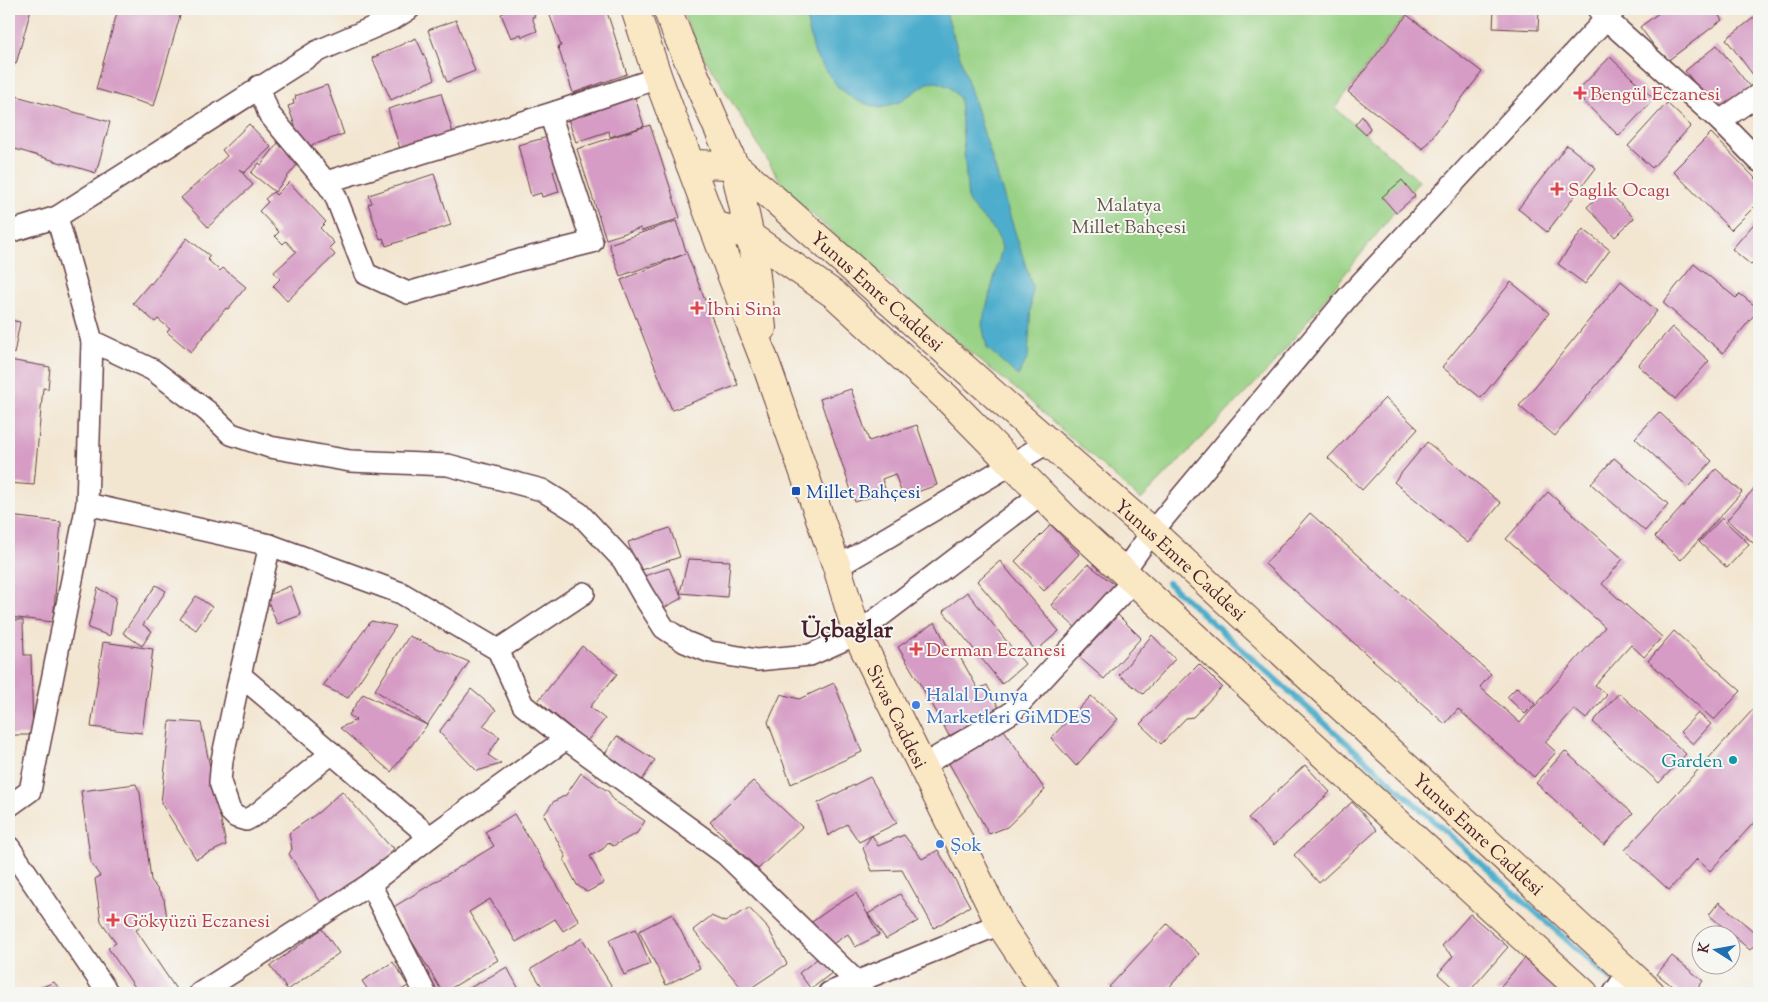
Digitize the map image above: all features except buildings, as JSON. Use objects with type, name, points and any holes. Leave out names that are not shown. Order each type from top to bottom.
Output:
[{"type":"main road","points":[[635,9],[658,78],[767,367]]},
{"type":"main road","points":[[667,9],[734,165],[753,250],[767,367]]},
{"type":"main road","points":[[690,164],[734,165]]},
{"type":"main road","name":"Yunus Emre Caddesi","points":[[734,165],[1152,532],[1621,983],[1651,993]]},
{"type":"main road","name":"Yunus Emre Caddesi","points":[[712,224],[750,236],[836,295],[947,398],[1041,494],[1584,993]]},
{"type":"main road","name":"Sivas Caddesi","points":[[767,367],[838,567],[857,634],[1000,924],[1046,993]]},
{"type":"street","points":[[9,232],[57,217],[316,52],[395,18],[410,9]]},
{"type":"street","points":[[922,766],[1011,713],[1129,576],[1152,532],[1348,297],[1606,12],[1720,121],[1759,162]]},
{"type":"street","points":[[326,182],[556,112],[658,78]]},
{"type":"street","points":[[259,87],[269,114],[335,195],[366,274],[408,293],[520,260],[592,242],[551,117],[556,112]]},
{"type":"street","points":[[1720,121],[1759,94]]},
{"type":"street","points":[[9,806],[30,791],[87,504],[92,341],[57,217]]},
{"type":"street","points":[[92,341],[153,370],[207,411],[231,434],[270,447],[350,461],[448,465],[542,490],[579,513],[623,560],[664,628],[685,642],[710,652],[757,660],[810,655],[857,634],[1041,494]]},
{"type":"street","points":[[838,567],[1049,442]]},
{"type":"street","points":[[87,504],[270,546],[401,593],[498,650],[523,705],[566,739],[725,854],[860,988]]},
{"type":"street","points":[[270,546],[222,760],[220,782],[230,811],[236,817],[246,820],[258,814],[332,753]]},
{"type":"street","points":[[498,650],[584,593]]},
{"type":"street","points":[[240,675],[430,837]]},
{"type":"street","points":[[200,993],[370,884],[430,837],[566,739]]},
{"type":"street","points":[[9,847],[108,993]]},
{"type":"street","points":[[370,884],[425,993]]},
{"type":"street","points":[[830,993],[860,988],[1000,924]]},
{"type":"green space","name":"Malatya Millet Bahçesi","points":[[681,9],[1410,9],[1335,108],[1419,181],[1270,368],[1141,500],[1022,394],[953,339],[787,192],[696,44]]},
{"type":"water","points":[[806,9],[945,9],[1032,286],[1028,357],[1018,376],[987,348],[982,324],[1002,248],[997,234],[968,201],[960,99],[950,87],[937,82],[928,83],[899,102],[880,108],[857,101],[838,87],[815,55]]},
{"type":"waterway","points":[[1168,583],[1616,984]]},
{"type":"place","name":"Bengül Eczanesi","points":[[1580,93]]},
{"type":"place","name":"Saglık Ocagı","points":[[1557,189]]},
{"type":"place","name":"İbni Sina","points":[[697,308]]},
{"type":"place","name":"Millet Bahçesi","points":[[796,491]]},
{"type":"place","name":"Derman Eczanesi","points":[[916,649]]},
{"type":"place","name":"Halal Dunya Marketleri GiMDES","points":[[916,705]]},
{"type":"place","name":"Garden","points":[[1733,760]]},
{"type":"place","name":"Şok","points":[[940,844]]},
{"type":"place","name":"Gökyüzü Eczanesi","points":[[113,920]]},
{"type":"district","name":"Üçbağlar","points":[[847,629]]}]
